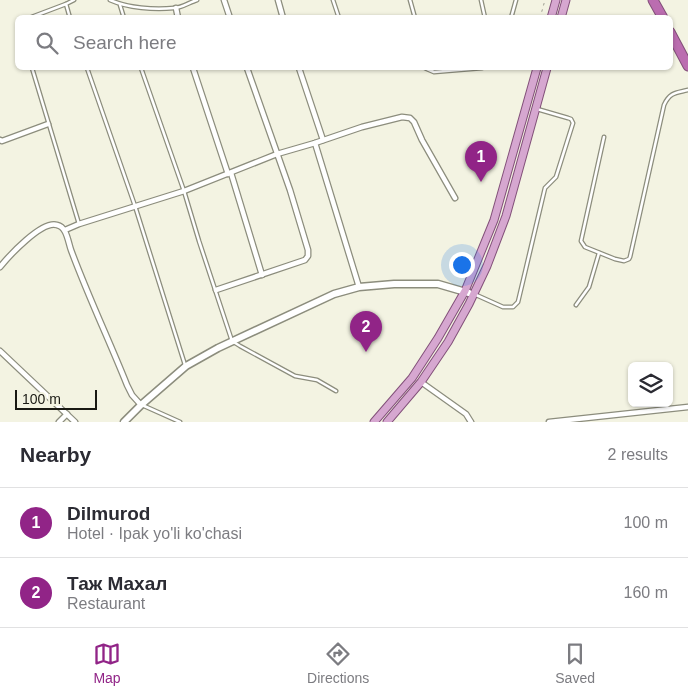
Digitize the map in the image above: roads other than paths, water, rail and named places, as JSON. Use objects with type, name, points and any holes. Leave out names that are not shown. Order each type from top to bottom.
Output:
[{"type":"highway","points":[[655,0],[661,15]]},
{"type":"highway","points":[[673,38],[688,66]]},
{"type":"main road","points":[[552,15],[556,0]]},
{"type":"main road","points":[[562,15],[566,0]]},
{"type":"main road","points":[[374,422],[412,378],[465,291],[494,220],[535,70]]},
{"type":"main road","points":[[387,422],[421,382],[448,342],[487,266],[506,216],[546,70]]},
{"type":"main road","points":[[124,422],[186,366],[232,341],[334,294],[359,287],[394,284],[438,284],[474,294]]},
{"type":"street","points":[[224,0],[229,15]]},
{"type":"street","points":[[278,0],[283,15]]},
{"type":"street","points":[[176,8],[177,15]]},
{"type":"street","points":[[194,70],[230,173],[262,275]]},
{"type":"street","points":[[216,290],[305,260],[308,256],[300,224],[248,70]]},
{"type":"street","points":[[300,70],[323,140]]},
{"type":"street","points":[[65,230],[184,191],[277,154],[362,126],[402,118],[410,118],[416,127],[455,198]]},
{"type":"street","points":[[0,140],[2,141],[48,124]]},
{"type":"street","points":[[315,143],[359,287]]},
{"type":"street","points":[[0,266],[20,245],[43,228],[57,224],[65,230],[72,254],[127,385],[132,395],[141,405]]},
{"type":"street","points":[[0,351],[75,422]]},
{"type":"street","points":[[421,382],[466,414],[471,422]]},
{"type":"street","points":[[549,422],[688,407]]},
{"type":"street","points":[[60,422],[67,414]]},
{"type":"lane","points":[[37,15],[74,0]]},
{"type":"lane","points":[[110,0],[120,4],[143,8],[176,8],[196,0]]},
{"type":"lane","points":[[333,0],[338,15]]},
{"type":"lane","points":[[410,0],[414,15]]},
{"type":"lane","points":[[481,0],[484,15]]},
{"type":"lane","points":[[512,15],[516,0]]},
{"type":"lane","points":[[66,4],[69,15]]},
{"type":"lane","points":[[120,4],[123,15]]},
{"type":"lane","points":[[33,70],[79,224]]},
{"type":"lane","points":[[88,70],[186,366]]},
{"type":"lane","points":[[143,70],[232,341],[295,376],[317,380],[336,391]]},
{"type":"lane","points":[[429,70],[434,72],[458,70]]},
{"type":"lane","points":[[604,137],[581,241],[585,247],[599,253],[620,261],[627,260],[630,257],[664,105],[667,98],[672,94],[688,90]]},
{"type":"lane","points":[[474,294],[503,307],[513,307],[518,302],[545,188],[556,177],[572,124],[571,119],[536,109]]},
{"type":"lane","points":[[576,304],[589,287],[599,253]]},
{"type":"lane","points":[[141,405],[180,422]]},
{"type":"place","name":"Dilmurod","points":[[481,182]]},
{"type":"place","name":"Таж Махал","points":[[366,352]]}]
